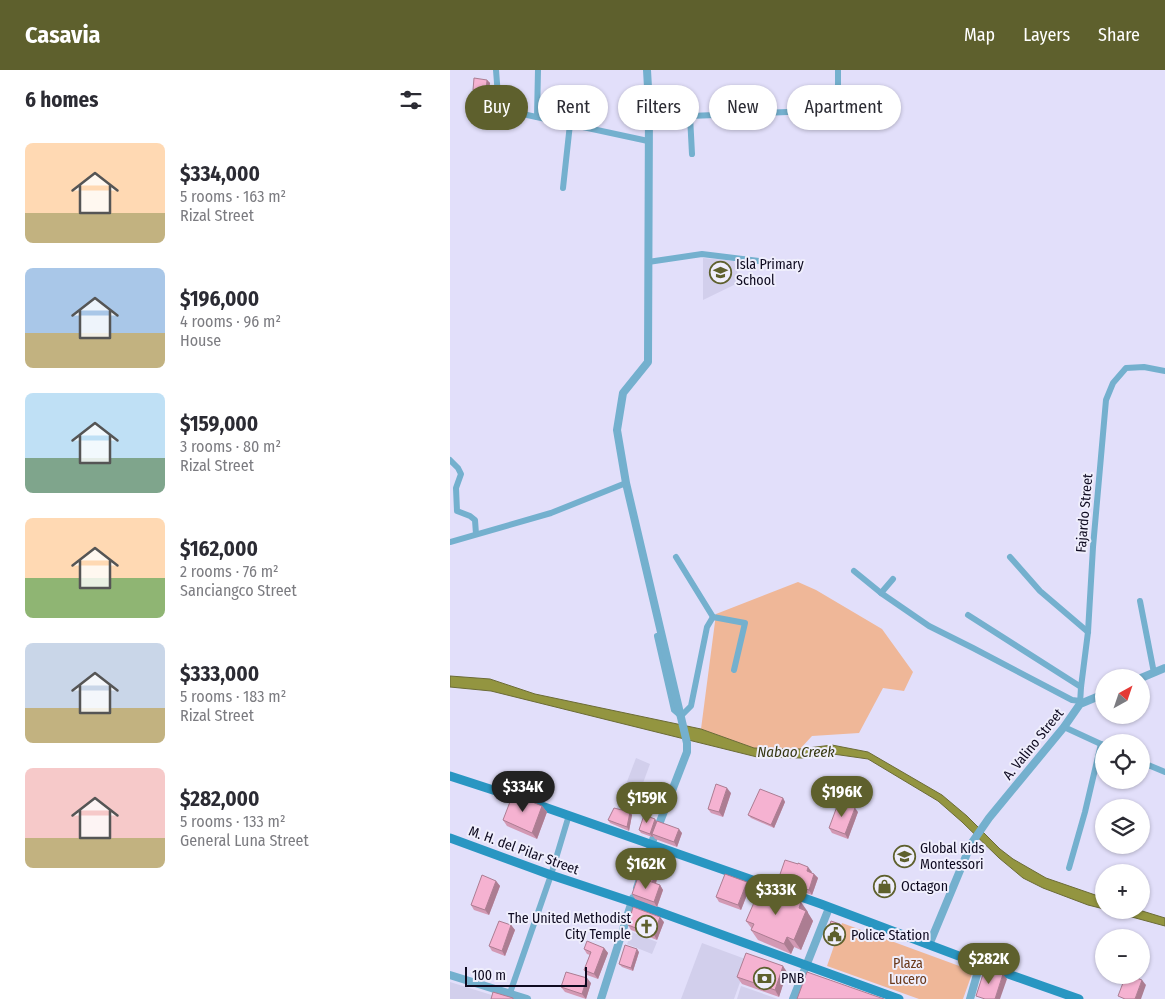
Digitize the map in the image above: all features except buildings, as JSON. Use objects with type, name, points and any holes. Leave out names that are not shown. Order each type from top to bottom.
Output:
[{"type":"main road","points":[[450,776],[569,815],[1079,999]]},
{"type":"main road","name":"M. H. del Pilar Street","points":[[450,838],[899,999]]},
{"type":"street","points":[[496,70],[499,109],[537,117],[538,70]]},
{"type":"street","points":[[601,999],[651,845],[687,752],[682,720],[626,483],[617,430],[623,393],[648,362],[647,70]]},
{"type":"street","points":[[692,154],[690,116],[838,110],[838,70]]},
{"type":"street","points":[[563,188],[569,130]]},
{"type":"street","points":[[598,130],[648,141]]},
{"type":"street","points":[[648,262],[702,254],[759,261]]},
{"type":"street","name":"Fajardo Street","points":[[1080,702],[1088,632],[1093,547],[1106,400],[1113,383],[1126,368],[1165,371]]},
{"type":"street","points":[[450,460],[461,474],[456,488],[457,511],[475,520],[476,534]]},
{"type":"street","points":[[450,542],[551,513],[626,483]]},
{"type":"street","points":[[676,557],[713,616],[745,623],[734,670]]},
{"type":"street","points":[[1010,557],[1040,591],[1088,632]]},
{"type":"street","points":[[854,571],[881,593],[929,626],[1072,700],[1080,702]]},
{"type":"street","points":[[881,593],[893,579]]},
{"type":"street","points":[[1140,601],[1154,673]]},
{"type":"street","points":[[968,615],[1081,687]]},
{"type":"street","points":[[682,720],[691,706],[707,627],[713,616]]},
{"type":"street","points":[[657,636],[674,710],[682,720]]},
{"type":"street","points":[[1150,675],[1165,668]]},
{"type":"street","name":"A. Valino Street","points":[[929,945],[971,844],[989,818],[1064,727],[1080,702],[1095,697]]},
{"type":"street","points":[[1064,727],[1095,741]]},
{"type":"street","points":[[1150,766],[1165,772]]},
{"type":"street","points":[[1069,868],[1095,772]]},
{"type":"street","points":[[510,993],[551,875],[569,815]]},
{"type":"street","points":[[793,999],[829,908]]},
{"type":"street","points":[[970,999],[980,964]]},
{"type":"street","points":[[450,975],[527,999]]},
{"type":"shaded area","name":"Isla Primary School","points":[[703,258],[734,261],[740,282],[703,300]]},
{"type":"shaded area","points":[[636,758],[650,764],[632,813],[617,808]]},
{"type":"shaded area","points":[[632,932],[657,942],[652,954],[627,944]]},
{"type":"shaded area","points":[[702,943],[748,960],[734,999],[681,999]]},
{"type":"shaded area","points":[[450,982],[498,997],[497,999],[450,999]]},
{"type":"shaded area","points":[[741,986],[778,999],[737,999]]},
{"type":"green space","points":[[798,582],[816,590],[882,629],[913,672],[904,691],[883,688],[859,733],[812,736],[800,749],[754,748],[701,729],[716,614]]},
{"type":"green space","name":"Plaza Lucero","points":[[842,923],[973,971],[963,999],[919,999],[827,966]]},
{"type":"water","name":"Nabao Creek","points":[[450,676],[490,679],[535,694],[701,729],[754,748],[800,749],[832,745],[868,752],[942,795],[1013,859],[1046,878],[1095,895],[1095,907],[1043,888],[1023,878],[938,801],[868,759],[833,754],[802,758],[757,757],[491,691],[450,687]]},
{"type":"water","points":[[1150,913],[1165,918],[1165,926],[1139,919],[1150,919]]},
{"type":"place","name":"Isla Primary School","points":[[720,272]]},
{"type":"place","name":"Global Kids Montessori","points":[[904,856]]},
{"type":"place","name":"Octagon","points":[[885,886]]},
{"type":"place","name":"The United Methodist City Temple","points":[[647,926]]},
{"type":"place","name":"Police Station","points":[[835,935]]},
{"type":"place","name":"PNB","points":[[765,978]]}]
